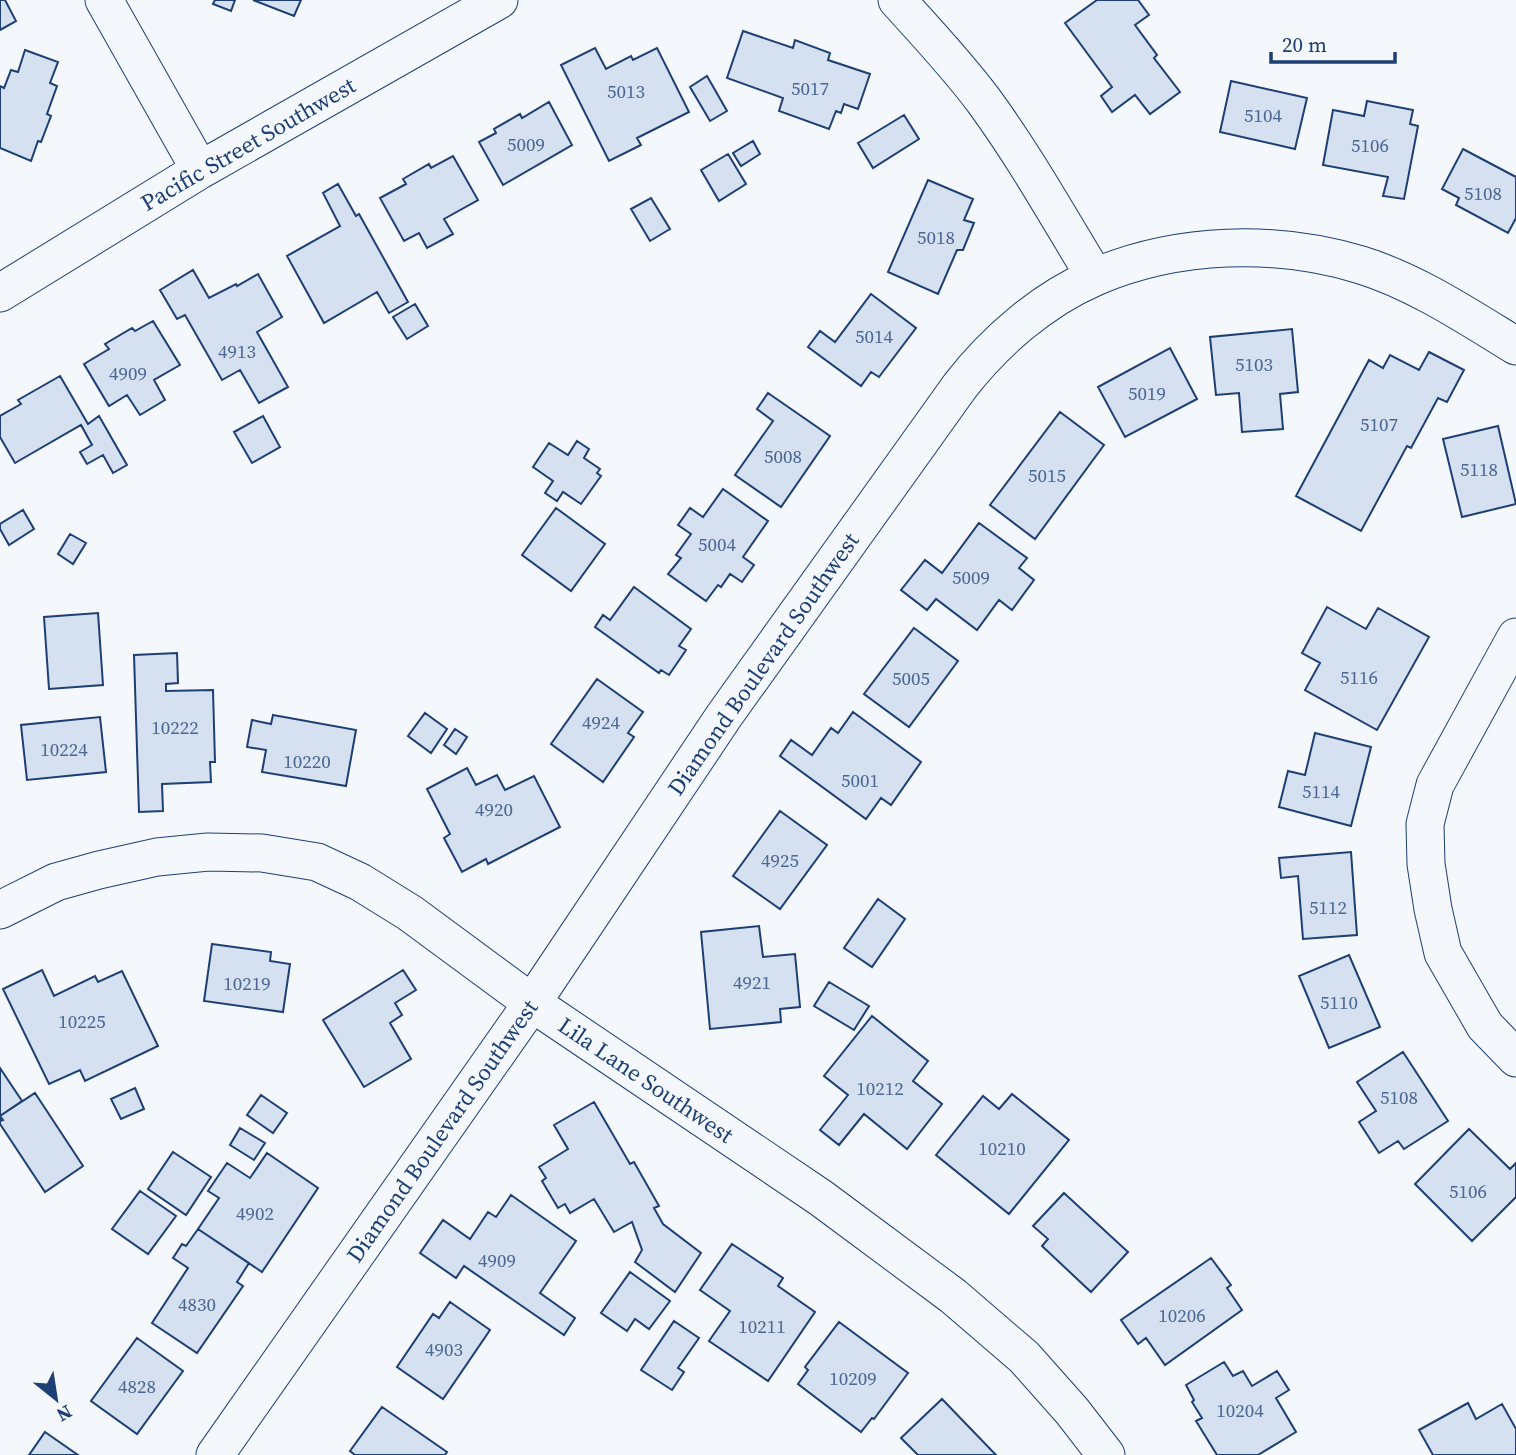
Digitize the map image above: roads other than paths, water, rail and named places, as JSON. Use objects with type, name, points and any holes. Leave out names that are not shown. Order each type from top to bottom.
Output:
[{"type":"street","points":[[104,0],[200,170]]},
{"type":"street","name":"Pacific Street Southwest","points":[[0,293],[200,170],[499,0]]},
{"type":"street","points":[[897,0],[984,101],[1095,278]]},
{"type":"street","name":"Diamond Boulevard Southwest","points":[[215,1455],[532,1003],[724,716],[960,386],[975,367],[1012,331],[1058,298],[1119,268],[1186,252],[1229,248],[1279,249],[1322,255],[1363,265],[1409,284],[1516,346]]},
{"type":"street","points":[[1516,637],[1435,785],[1425,824],[1426,864],[1443,953],[1485,1026],[1516,1058]]},
{"type":"street","name":"Lila Lane Southwest","points":[[1,908],[56,883],[99,870],[157,857],[208,852],[262,853],[317,862],[360,882],[410,913],[532,1003],[821,1198],[953,1296],[1024,1357],[1072,1411],[1106,1455]]}]
